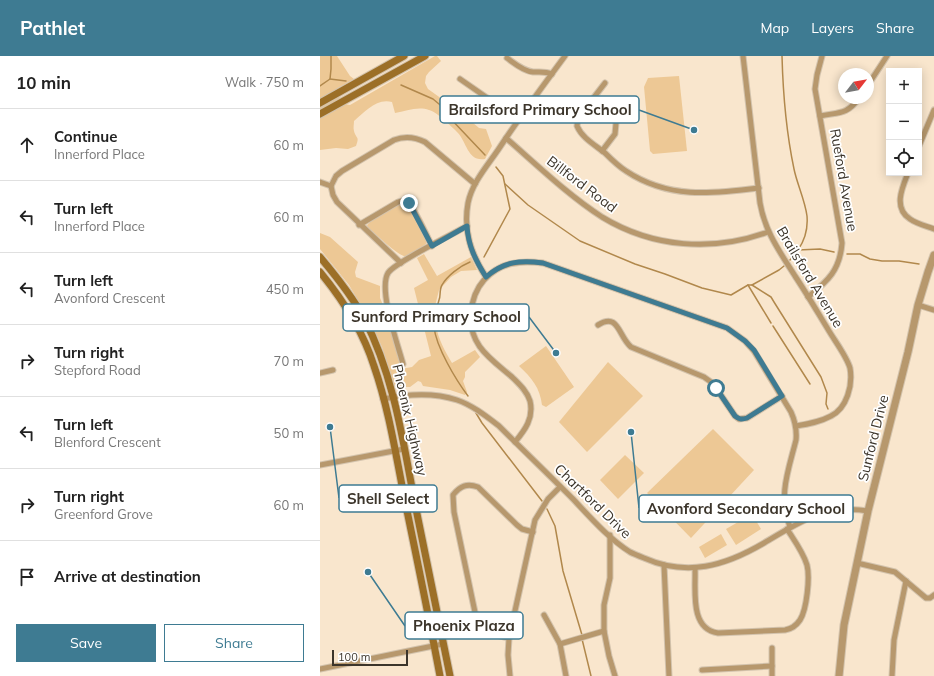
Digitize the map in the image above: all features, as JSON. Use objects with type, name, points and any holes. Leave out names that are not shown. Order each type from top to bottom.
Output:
[{"type":"main road","points":[[320,103],[404,56]]},
{"type":"main road","points":[[320,114],[425,56]]},
{"type":"main road","name":"Phoenix Highway","points":[[320,257],[341,283],[363,317],[378,350],[393,397],[450,676]]},
{"type":"main road","name":"Phoenix Highway","points":[[320,272],[336,292],[359,331],[374,365],[383,399],[440,676]]},
{"type":"street","points":[[486,277],[476,262],[470,246],[466,215],[468,202],[475,184],[565,56]]},
{"type":"street","name":"Brailsford Avenue","points":[[743,56],[762,212],[768,232],[849,367],[850,387],[846,399],[832,416],[815,422],[796,426]]},
{"type":"street","name":"Rueford Avenue","points":[[808,297],[827,282],[833,274],[841,255],[842,243],[815,89],[822,56]]},
{"type":"street","points":[[874,76],[888,56]]},
{"type":"street","points":[[507,58],[527,71],[543,71],[552,74]]},
{"type":"street","points":[[460,79],[519,120]]},
{"type":"street","points":[[605,83],[578,118],[577,126],[585,137],[625,171],[643,181],[677,192],[716,193],[759,188]]},
{"type":"street","points":[[595,97],[613,110],[616,123],[615,134],[602,151]]},
{"type":"street","points":[[820,116],[848,111],[855,104]]},
{"type":"street","points":[[922,140],[934,110]]},
{"type":"street","points":[[401,263],[337,202],[333,195],[331,186],[336,176],[394,140],[400,137],[408,137],[420,139],[475,184]]},
{"type":"street","name":"Billford Road","points":[[506,138],[593,210],[622,228],[643,236],[671,242],[700,245],[735,242],[768,232]]},
{"type":"street","points":[[907,176],[900,191],[900,205],[905,215],[911,220],[934,229]]},
{"type":"street","points":[[320,182],[331,186]]},
{"type":"street","points":[[359,224],[398,202],[403,200],[407,201],[412,207],[432,246]]},
{"type":"street","points":[[403,364],[385,297],[386,281],[389,272],[401,263],[467,226]]},
{"type":"street","name":"Sunford Drive","points":[[839,676],[844,625],[868,511],[908,352],[918,305],[934,255]]},
{"type":"street","points":[[515,442],[525,431],[528,424],[531,413],[530,401],[525,390],[519,383],[485,354],[477,344],[471,320],[472,307],[478,287],[486,277],[502,266],[527,261],[543,263],[727,328],[745,341],[754,350],[791,412],[796,426],[796,440],[784,495],[789,528],[807,565],[808,578],[802,616],[797,624],[790,629],[785,630],[718,633],[708,631],[700,622],[696,611],[695,568]]},
{"type":"street","points":[[918,305],[934,310]]},
{"type":"street","points":[[598,325],[605,320],[612,321],[626,343],[634,349],[704,377],[711,382],[735,416],[739,419],[747,418],[782,396]]},
{"type":"street","points":[[320,373],[333,370]]},
{"type":"street","name":"Chartford Drive","points":[[383,399],[412,394],[433,395],[457,400],[480,411],[499,426],[560,487],[630,552],[650,561],[676,568],[695,568],[723,563],[738,557],[810,517],[832,510],[853,509],[868,511]]},
{"type":"street","points":[[320,465],[404,449]]},
{"type":"street","points":[[509,638],[496,636],[485,630],[479,624],[476,617],[454,512],[454,495],[460,488],[466,485],[478,487],[517,525],[522,529],[533,532]]},
{"type":"street","points":[[510,676],[508,655],[509,638],[535,520],[542,507],[560,487]]},
{"type":"street","points":[[610,535],[610,578],[604,605],[604,631],[615,676]]},
{"type":"street","points":[[857,564],[891,570],[926,598],[930,598],[934,594]]},
{"type":"street","points":[[664,565],[669,676]]},
{"type":"street","points":[[892,676],[894,640],[906,581]]},
{"type":"street","points":[[544,615],[560,644],[566,676]]},
{"type":"street","points":[[560,644],[604,631]]},
{"type":"street","points":[[320,669],[443,644]]},
{"type":"street","points":[[772,648],[772,676]]},
{"type":"street","points":[[702,670],[772,666]]},
{"type":"shaded area","points":[[320,56],[337,56],[350,76],[354,79],[338,88],[342,102],[350,105],[437,56],[441,61],[426,76],[425,83],[428,89],[442,99],[454,115],[472,122],[479,128],[486,129],[492,146],[485,159],[475,158],[471,155],[458,133],[432,111],[416,109],[395,113],[392,102],[386,101],[371,107],[354,121],[354,130],[358,139],[356,146],[348,149],[336,148],[320,150]]},
{"type":"shaded area","points":[[679,76],[687,151],[653,154],[650,151],[644,87],[648,78]]},
{"type":"shaded area","points":[[404,203],[410,209],[427,240],[426,244],[407,257],[392,249],[368,228],[367,225]]},
{"type":"shaded area","points":[[320,233],[330,237],[358,262],[355,272],[356,277],[380,286],[380,298],[386,312],[401,369],[412,367],[419,360],[431,356],[414,288],[428,280],[417,258],[424,254],[437,276],[471,257],[477,270],[461,271],[451,277],[439,290],[435,306],[437,311],[436,325],[438,335],[452,363],[475,350],[480,357],[465,372],[463,381],[467,392],[465,395],[450,390],[423,386],[421,382],[418,381],[410,387],[395,387],[382,347],[371,322],[349,285],[320,249]]},
{"type":"shaded area","points":[[546,346],[574,387],[546,407],[542,405],[535,384],[519,366]]},
{"type":"shaded area","points":[[608,362],[643,396],[587,452],[559,422]]},
{"type":"shaded area","points":[[713,429],[754,470],[691,538],[647,493]]},
{"type":"shaded area","points":[[625,455],[644,473],[618,499],[600,480]]},
{"type":"shaded area","points":[[752,514],[761,529],[736,545],[726,529]]},
{"type":"shaded area","points":[[721,534],[727,545],[705,558],[699,547]]},
{"type":"waterway","points":[[320,86],[330,79],[331,56]]},
{"type":"waterway","points":[[782,56],[784,98],[791,155],[795,175],[805,204],[807,216],[806,234],[798,250]]},
{"type":"waterway","points":[[330,79],[346,81]]},
{"type":"waterway","points":[[401,85],[433,99],[445,109],[449,117],[485,155]]},
{"type":"waterway","points":[[484,257],[510,209],[503,176],[496,167]]},
{"type":"waterway","points":[[505,184],[528,205],[580,241],[635,264],[702,288],[731,295],[748,285],[752,285],[784,266]]},
{"type":"waterway","points":[[790,260],[798,250],[820,249],[834,252]]},
{"type":"waterway","points":[[847,254],[860,254],[870,259],[882,261],[899,261],[919,264]]},
{"type":"waterway","points":[[468,396],[452,372],[438,344],[434,317],[440,298],[442,285],[454,272],[470,262]]},
{"type":"waterway","points":[[748,285],[771,323]]},
{"type":"waterway","points":[[752,285],[771,297],[821,377],[827,393],[826,404],[828,409]]},
{"type":"waterway","points":[[773,326],[810,384]]},
{"type":"waterway","points":[[476,413],[482,423],[542,501]]},
{"type":"waterway","points":[[547,509],[555,526],[563,571],[582,635]]},
{"type":"waterway","points":[[582,639],[591,676]]},
{"type":"place","name":"Brailsford Primary School","points":[[694,130]]},
{"type":"place","name":"Sunford Primary School","points":[[556,353]]},
{"type":"place","name":"Shell Select","points":[[330,427]]},
{"type":"place","name":"Avonford Secondary School","points":[[631,432]]},
{"type":"place","name":"Phoenix Plaza","points":[[368,572]]},
{"type":"route","points":[[409,203],[432,246],[467,226],[470,246],[476,262],[486,277],[502,266],[516,262],[527,261],[543,263],[727,328],[745,341],[754,350],[782,396],[747,418],[739,419],[735,416],[716,388]]}]
